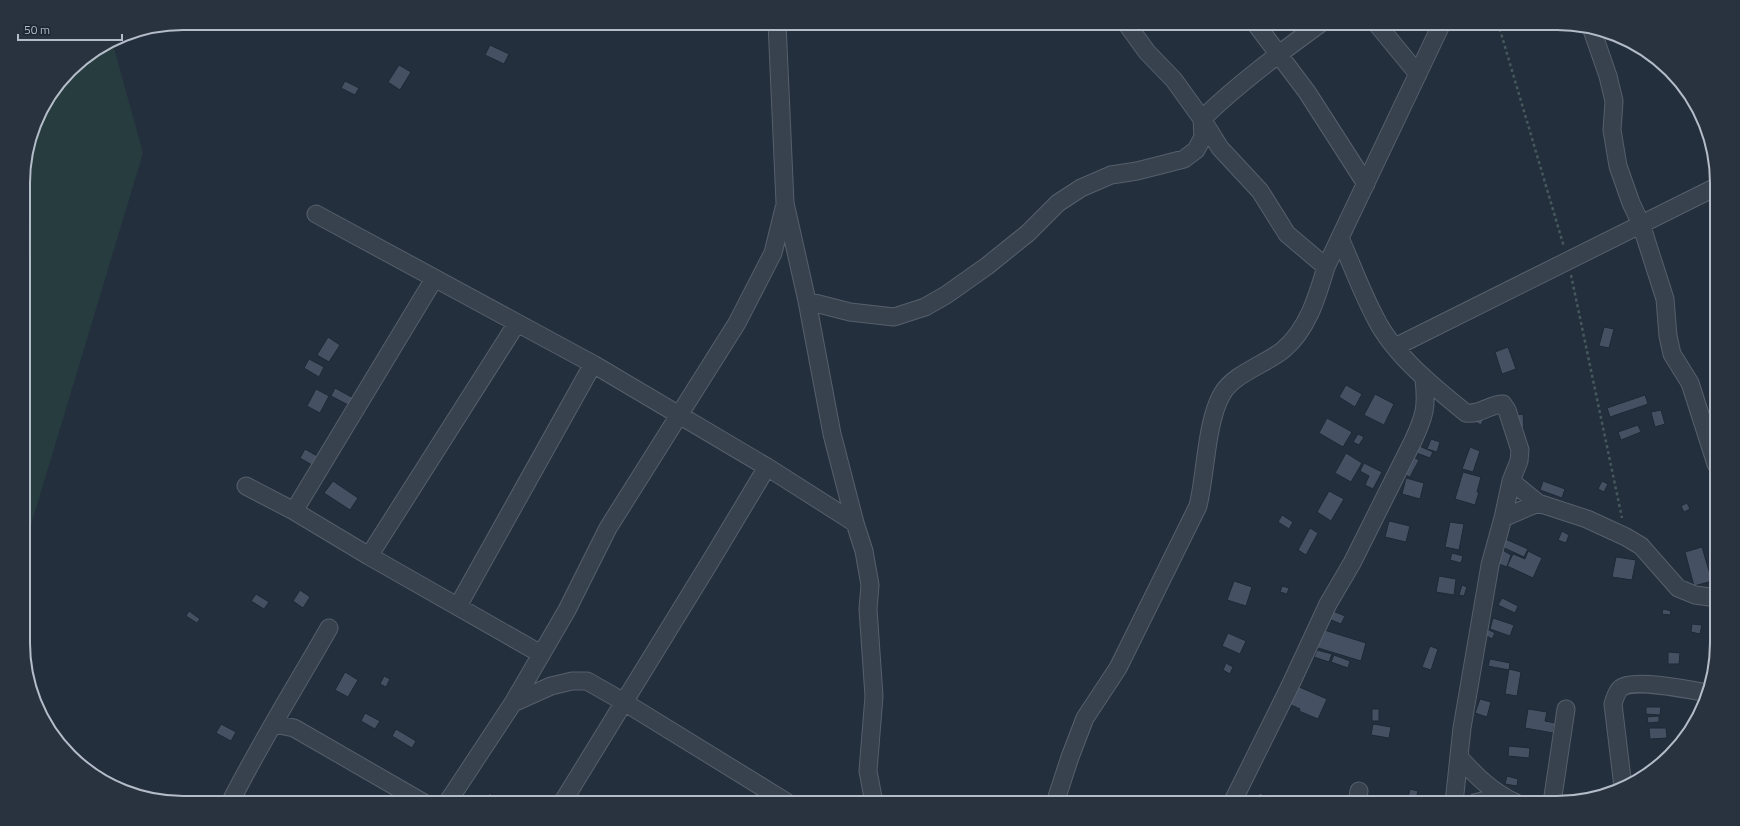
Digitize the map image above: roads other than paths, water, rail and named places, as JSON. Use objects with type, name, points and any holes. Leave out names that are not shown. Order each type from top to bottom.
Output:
[{"type":"street","points":[[777,30],[785,203],[807,301],[832,434],[854,523],[864,551],[870,585],[868,609],[874,696],[868,771],[873,796]]},
{"type":"street","points":[[1131,30],[1147,52],[1174,80],[1202,119],[1220,148],[1260,191],[1287,234],[1326,267]]},
{"type":"street","points":[[1261,30],[1307,92],[1366,184]]},
{"type":"street","points":[[807,301],[850,312],[894,317],[925,307],[946,295],[987,266],[1028,233],[1058,203],[1080,188],[1111,175],[1137,171],[1184,159],[1196,150],[1202,137],[1202,119],[1230,92],[1279,53],[1311,30]]},
{"type":"street","points":[[1382,30],[1418,74]]},
{"type":"street","points":[[1057,796],[1085,718],[1118,668],[1198,506],[1203,485],[1210,433],[1222,393],[1231,382],[1283,350],[1296,337],[1308,320],[1320,289],[1326,267],[1439,30]]},
{"type":"street","points":[[1594,34],[1608,76],[1614,101],[1612,130],[1618,166],[1631,203],[1641,224],[1665,299],[1668,336],[1672,354],[1690,382],[1710,445]]},
{"type":"street","points":[[1396,347],[1710,190]]},
{"type":"street","points":[[453,796],[513,703],[567,610],[608,528],[737,324],[769,260],[776,240],[785,203]]},
{"type":"street","points":[[316,214],[592,364],[767,467],[854,523]]},
{"type":"street","points":[[1340,238],[1376,320],[1396,347],[1424,379],[1466,413],[1474,414],[1496,404],[1503,404],[1507,410],[1520,450],[1519,461],[1511,481],[1503,518],[1490,565],[1462,728],[1455,796]]},
{"type":"street","points":[[294,511],[434,278]]},
{"type":"street","points":[[369,556],[517,323]]},
{"type":"street","points":[[458,606],[592,364]]},
{"type":"street","points":[[1235,796],[1289,688],[1328,604],[1352,563],[1422,422],[1426,403],[1424,379]]},
{"type":"street","points":[[566,796],[767,467]]},
{"type":"street","points":[[1511,481],[1538,503],[1587,519],[1626,537],[1640,546],[1678,588],[1695,595],[1710,597]]},
{"type":"street","points":[[246,486],[294,511],[369,556],[541,654]]},
{"type":"street","points":[[1503,518],[1538,503]]},
{"type":"street","points":[[234,796],[256,753],[329,628]]},
{"type":"street","points":[[513,703],[551,686],[572,681],[587,681],[624,702],[777,796]]},
{"type":"street","points":[[1622,781],[1614,704],[1616,694],[1622,686],[1638,683],[1702,692]]},
{"type":"street","points":[[1553,796],[1566,709]]},
{"type":"street","points":[[274,724],[294,728],[412,796]]},
{"type":"street","points":[[1459,757],[1474,774],[1501,796]]}]
